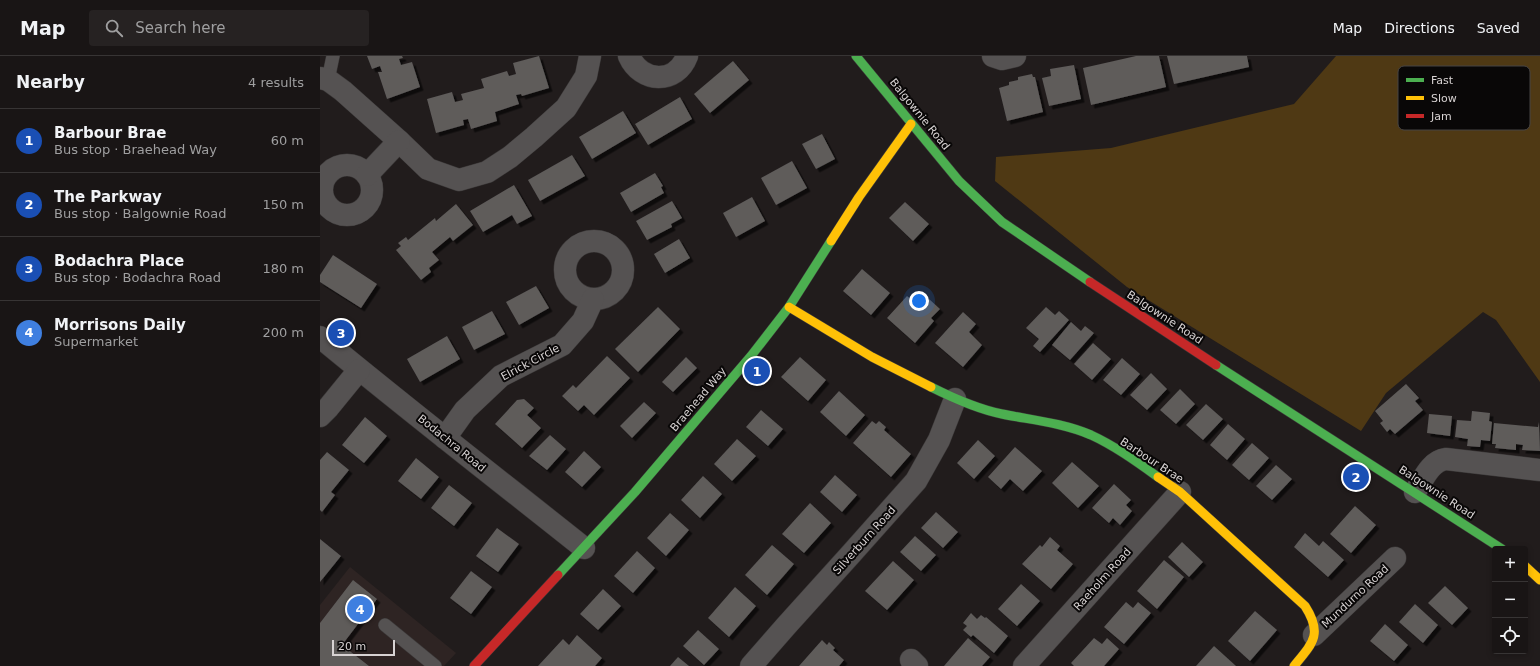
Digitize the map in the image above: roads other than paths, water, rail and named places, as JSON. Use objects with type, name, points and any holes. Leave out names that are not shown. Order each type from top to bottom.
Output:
[{"type":"street","points":[[324,79],[343,91],[428,169],[459,180],[487,172],[516,152],[566,108],[586,76],[590,56]]},
{"type":"street","points":[[629,56],[632,64],[639,71],[647,76],[657,78],[675,72],[682,66],[687,56]]},
{"type":"street","name":"Balgownie Road","points":[[856,56],[959,181],[1002,222],[1144,319],[1497,546]]},
{"type":"street","points":[[993,56],[1002,59],[1015,56]]},
{"type":"street","name":"Braehead Way","points":[[474,666],[635,492],[751,356],[789,307],[859,197],[911,124]]},
{"type":"street","points":[[367,175],[399,141]]},
{"type":"street","name":"Elrick Circle","points":[[445,438],[465,410],[501,376],[562,345],[583,321],[593,299]]},
{"type":"street","name":"Barbour Brae","points":[[789,307],[872,356],[955,400],[1000,414],[1049,422],[1090,435],[1126,454],[1180,492],[1305,606],[1314,622],[1313,640]]},
{"type":"street","name":"Bodachra Road","points":[[320,337],[359,370],[584,548]]},
{"type":"street","points":[[320,416],[359,370]]},
{"type":"street","name":"Silverburn Road","points":[[751,666],[916,481],[939,440],[955,400]]},
{"type":"street","points":[[1415,492],[1433,465],[1439,460],[1540,470]]},
{"type":"street","name":"Raeholm Road","points":[[1024,666],[1180,492]]},
{"type":"street","name":"Mundurno Road","points":[[1294,666],[1313,640],[1395,558]]},
{"type":"street","points":[[1528,569],[1540,580]]},
{"type":"lane","points":[[324,79],[333,56]]},
{"type":"lane","points":[[385,626],[435,666]]},
{"type":"place","name":"Bodachra Place","points":[[341,333]]},
{"type":"place","name":"Barbour Brae","points":[[757,371]]},
{"type":"place","name":"The Parkway","points":[[1356,477]]},
{"type":"place","name":"Morrisons Daily","points":[[360,609]]}]
